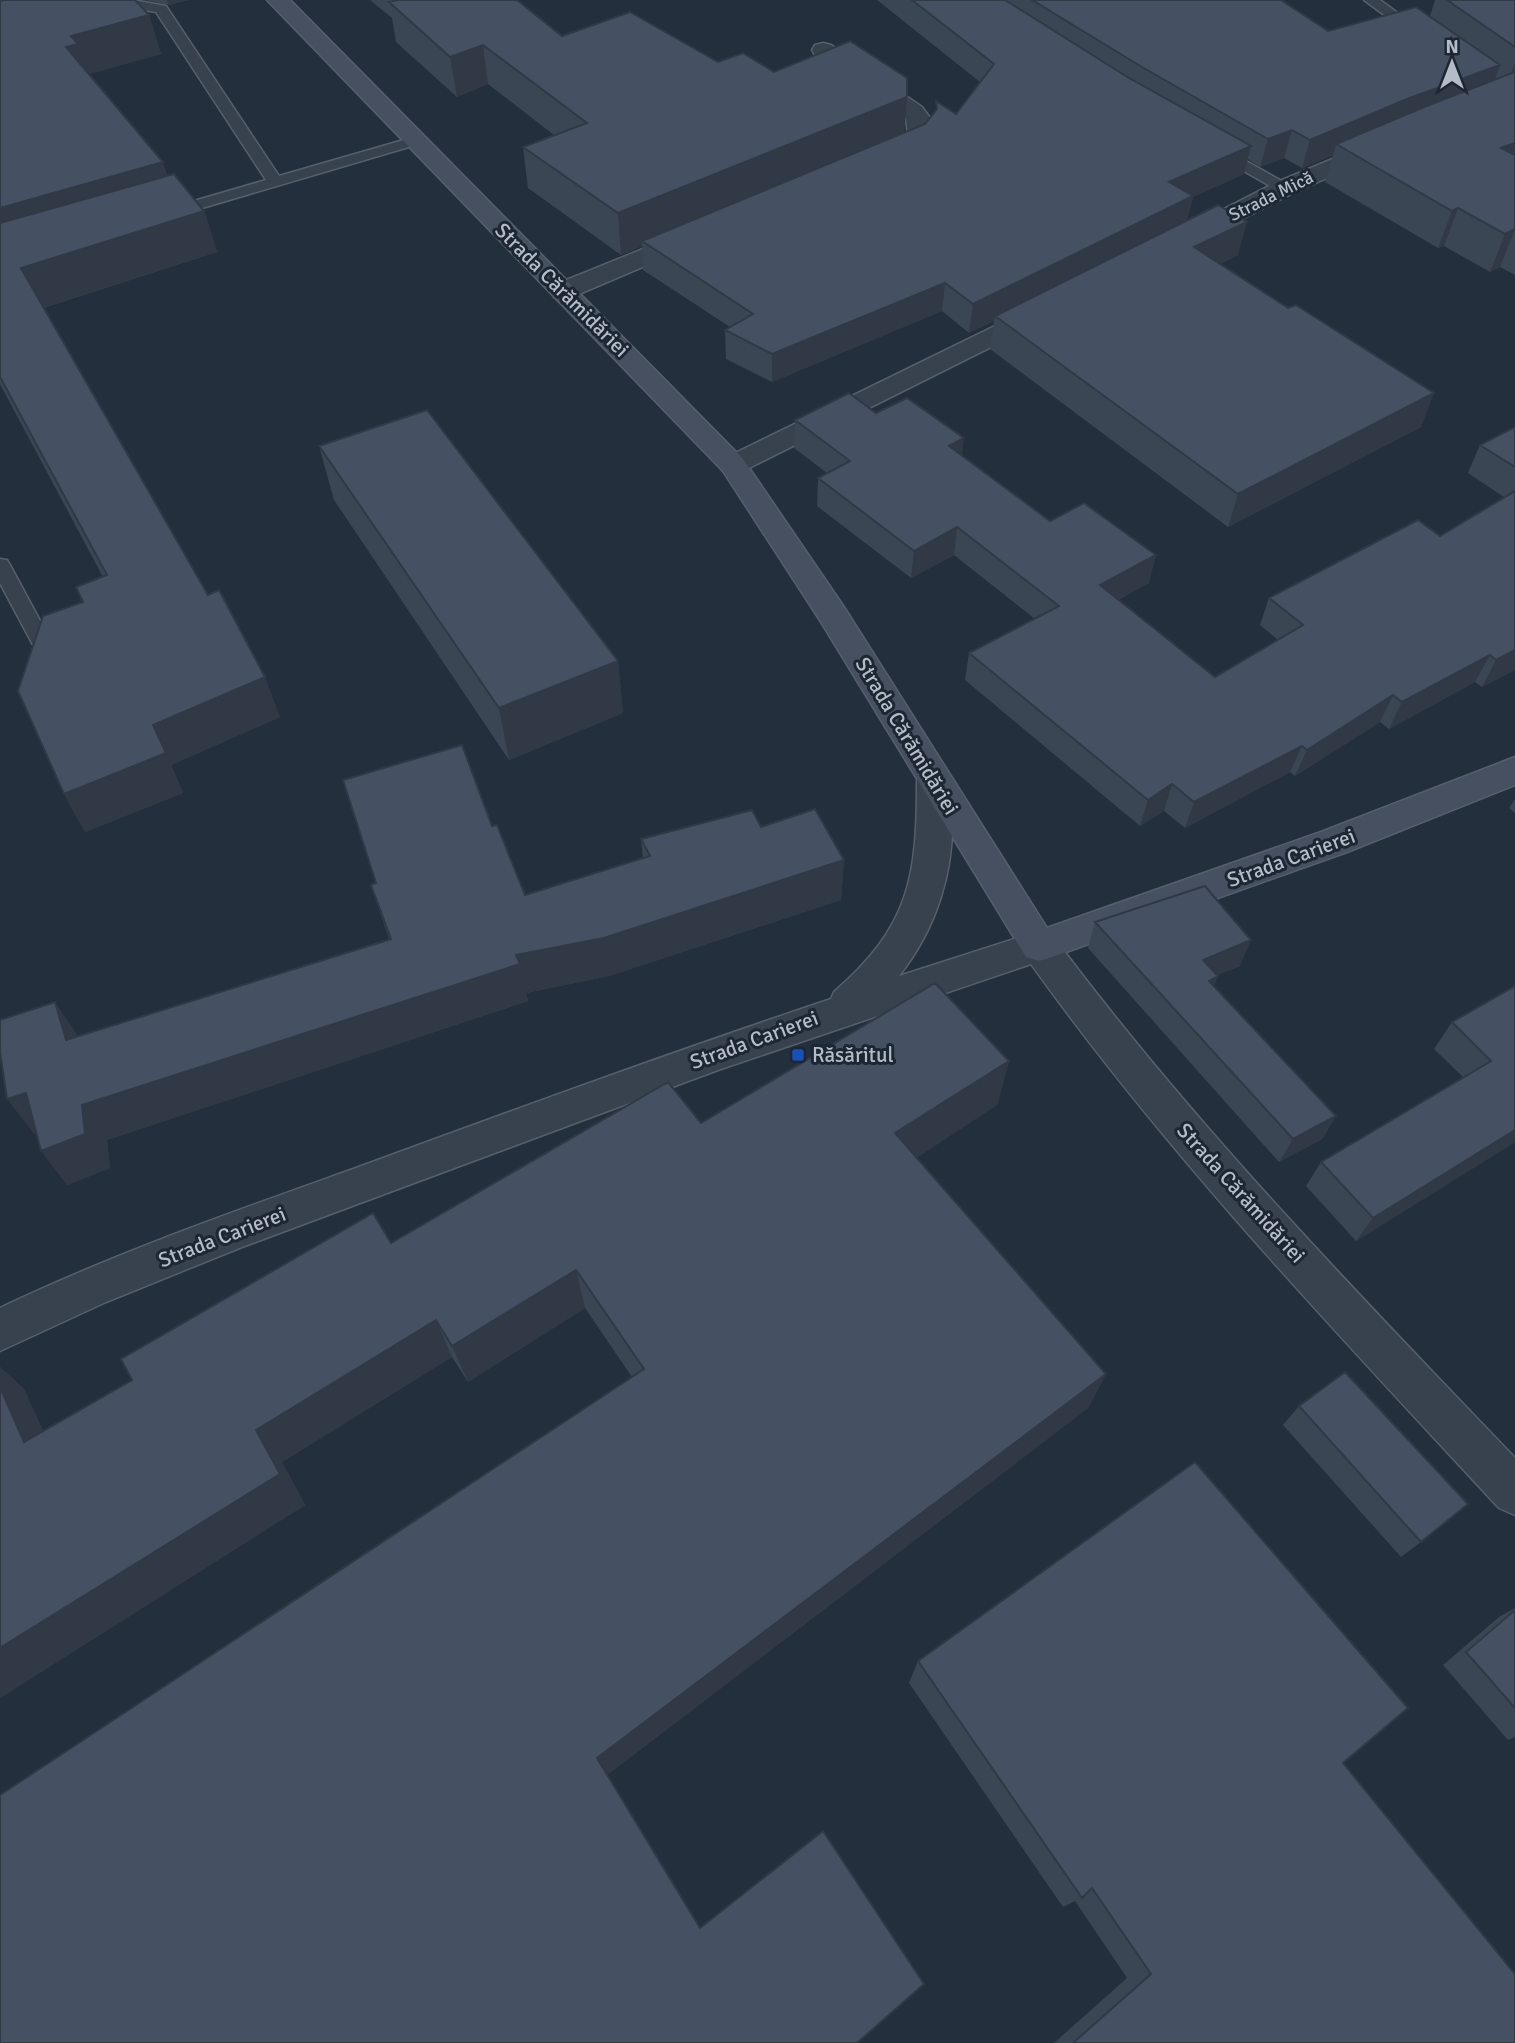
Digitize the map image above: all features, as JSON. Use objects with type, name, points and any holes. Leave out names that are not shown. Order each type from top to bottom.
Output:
[{"type":"street","name":"Strada Cărămidăriei","points":[[278,0],[414,142],[733,465],[833,615],[1039,946],[1083,1008],[1187,1133],[1423,1395],[1515,1492]]},
{"type":"street","points":[[823,50],[914,112],[918,118],[920,135],[914,144],[867,164]]},
{"type":"street","name":"Strada Mică","points":[[1160,251],[1283,188],[1394,140]]},
{"type":"street","points":[[563,290],[715,228]]},
{"type":"street","points":[[733,465],[1062,301]]},
{"type":"street","name":"Strada Carierei","points":[[0,1330],[149,1264],[603,1093],[839,1010],[1039,946],[1334,842],[1472,790],[1515,770]]},
{"type":"street","points":[[839,1010],[869,985],[897,954],[919,915],[934,846],[934,781]]},
{"type":"lane","points":[[1371,0],[1428,40]]},
{"type":"lane","points":[[93,14],[133,4],[161,9],[275,181]]},
{"type":"lane","points":[[1201,141],[1283,188]]},
{"type":"lane","points":[[157,216],[414,142]]},
{"type":"lane","points":[[0,565],[42,643]]},
{"type":"building","points":[[135,0],[149,15],[71,36],[78,44],[66,47],[163,162],[0,208],[0,1]]},
{"type":"building","points":[[517,0],[562,36],[630,12],[718,62],[743,53],[774,72],[850,41],[907,78],[907,97],[618,213],[523,147],[587,123],[483,45],[450,57],[389,2]]},
{"type":"building","points":[[912,0],[1005,0],[1129,78],[1251,146],[1169,182],[1193,196],[973,304],[945,283],[772,354],[725,330],[753,314],[642,241],[925,124],[937,109],[936,101],[956,114],[994,64]]},
{"type":"building","points":[[1032,0],[1281,0],[1328,31],[1416,7],[1500,65],[1407,99],[1310,140],[1292,130],[1268,139]]},
{"type":"building","points":[[1447,0],[1515,0],[1515,47]]},
{"type":"building","points":[[1515,72],[1515,143],[1501,148],[1515,155],[1515,229],[1505,234],[1458,208],[1452,211],[1336,144],[1429,105]]},
{"type":"building","points":[[174,174],[204,211],[21,268],[208,595],[219,590],[265,677],[153,725],[166,753],[64,794],[18,691],[43,616],[83,602],[76,587],[107,575],[0,377],[0,223]]},
{"type":"building","points":[[1218,205],[1247,222],[1194,247],[1288,308],[1296,305],[1434,393],[1238,494],[995,316]]},
{"type":"building","points":[[849,393],[876,413],[907,398],[964,438],[949,446],[1050,521],[1084,503],[1156,555],[1100,585],[1215,677],[1303,625],[1269,598],[1418,520],[1440,536],[1515,491],[1515,650],[1496,660],[1490,655],[1402,702],[1393,695],[1307,750],[1302,746],[1194,802],[1172,784],[1148,800],[969,653],[1059,606],[957,527],[914,551],[818,478],[850,461],[795,420]]},
{"type":"building","points":[[427,410],[618,661],[499,708],[319,446]]},
{"type":"building","points":[[1515,427],[1515,467],[1480,445]]},
{"type":"building","points":[[462,745],[492,826],[497,825],[525,895],[650,856],[641,839],[752,810],[761,827],[815,809],[844,860],[604,938],[516,955],[520,964],[82,1105],[85,1134],[41,1151],[26,1093],[7,1099],[0,1052],[0,1020],[55,1002],[66,1040],[391,939],[371,885],[376,883],[343,780]]},
{"type":"building","points":[[1205,886],[1251,940],[1203,960],[1218,976],[1209,981],[1336,1116],[1293,1139],[1095,922]]},
{"type":"building","points":[[935,983],[1009,1061],[895,1133],[1106,1374],[597,1758],[700,1928],[823,1831],[924,1984],[857,2043],[0,2043],[0,1795],[644,1369],[576,1270],[452,1346],[436,1320],[256,1430],[280,1474],[0,1648],[0,1387],[24,1442],[132,1380],[121,1359],[373,1213],[391,1243],[668,1082],[701,1123]]},
{"type":"building","points":[[1515,986],[1515,1130],[1373,1218],[1321,1162],[1491,1061],[1452,1022]]},
{"type":"building","points":[[1345,1372],[1468,1504],[1421,1542],[1299,1406]]},
{"type":"building","points":[[1195,1462],[1408,1708],[1343,1763],[1515,1974],[1515,2043],[1073,2043],[1151,1974],[1092,1888],[1082,1898],[918,1661]]},
{"type":"building","points":[[1515,1610],[1515,1708],[1466,1652]]},
{"type":"place","name":"Răsăritul","points":[[798,1055]]}]
